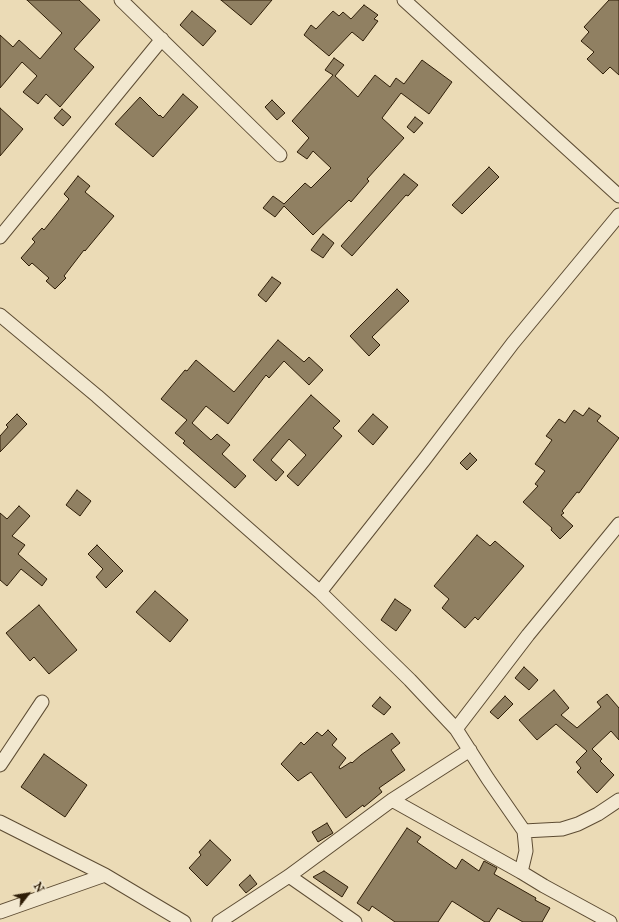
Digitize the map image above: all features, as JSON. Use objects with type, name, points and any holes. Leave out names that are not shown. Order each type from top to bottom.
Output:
[{"type":"street","points":[[121,0],[280,154]]},
{"type":"street","points":[[404,0],[619,196]]},
{"type":"street","points":[[0,237],[162,39]]},
{"type":"street","points":[[320,592],[424,460],[513,343],[619,215]]},
{"type":"street","points":[[0,315],[97,396],[320,592],[410,680],[456,729],[524,831],[526,851],[521,872]]},
{"type":"street","points":[[456,729],[528,635],[619,524]]},
{"type":"street","points":[[0,765],[42,702]]},
{"type":"street","points":[[219,922],[289,876],[392,800],[470,750]]},
{"type":"street","points":[[392,800],[610,922]]},
{"type":"street","points":[[524,831],[562,829],[578,824],[598,814],[619,800]]},
{"type":"street","points":[[0,822],[105,875],[184,922]]},
{"type":"street","points":[[0,912],[105,875]]},
{"type":"street","points":[[289,876],[355,922]]},
{"type":"building","points":[[27,0],[79,0],[100,20],[74,49],[94,67],[60,107],[46,94],[38,104],[23,92],[37,76],[22,62],[0,88],[0,35],[13,47],[19,40],[40,59],[62,33]]},
{"type":"building","points":[[221,0],[272,0],[251,25]]},
{"type":"building","points":[[609,0],[619,0],[619,75],[610,67],[603,74],[587,59],[594,52],[581,41],[589,32],[584,27]]},
{"type":"building","points":[[364,5],[378,15],[374,19],[378,21],[363,41],[352,32],[329,56],[304,35],[311,25],[316,29],[333,11],[339,16],[343,12],[351,19]]},
{"type":"building","points":[[192,11],[216,31],[203,46],[180,25]]},
{"type":"building","points":[[334,58],[344,65],[335,76],[358,97],[375,75],[390,87],[396,78],[404,84],[422,60],[452,82],[429,114],[401,93],[382,118],[404,138],[367,179],[369,181],[351,202],[349,200],[313,235],[284,206],[275,217],[263,208],[273,196],[284,204],[305,183],[311,188],[331,168],[313,151],[307,159],[297,152],[309,138],[292,121],[333,75],[325,70]]},
{"type":"building","points":[[183,94],[198,107],[153,157],[115,124],[140,97],[159,116],[160,115],[163,118]]},
{"type":"building","points":[[272,100],[285,113],[277,120],[265,107]]},
{"type":"building","points":[[0,108],[23,129],[0,156]]},
{"type":"building","points":[[62,109],[71,117],[63,126],[54,118]]},
{"type":"building","points":[[415,117],[423,123],[414,133],[407,127]]},
{"type":"building","points":[[489,167],[499,177],[462,214],[452,205]]},
{"type":"building","points":[[404,174],[418,185],[408,196],[406,195],[352,256],[341,246]]},
{"type":"building","points":[[78,176],[90,186],[85,192],[114,216],[85,251],[84,250],[64,276],[66,278],[55,289],[46,281],[49,278],[32,263],[29,266],[21,258],[35,242],[32,239],[42,228],[44,230],[69,199],[64,194]]},
{"type":"building","points":[[323,234],[334,243],[323,258],[311,250]]},
{"type":"building","points":[[272,277],[281,283],[266,302],[258,295]]},
{"type":"building","points":[[397,289],[409,301],[372,337],[380,345],[369,356],[350,336]]},
{"type":"building","points":[[278,340],[304,362],[309,357],[323,370],[309,385],[284,361],[269,378],[266,375],[228,424],[206,406],[192,423],[211,440],[217,434],[230,445],[222,454],[246,476],[235,488],[183,443],[185,441],[175,433],[187,420],[161,399],[185,370],[187,371],[196,360],[234,392]]},
{"type":"building","points":[[311,395],[340,421],[333,428],[342,436],[298,486],[287,476],[306,455],[289,439],[271,460],[284,472],[276,481],[253,460]]},
{"type":"building","points":[[589,408],[601,416],[597,421],[619,438],[579,493],[577,492],[562,511],[564,513],[561,515],[573,526],[560,539],[551,530],[552,528],[523,502],[538,486],[535,484],[545,471],[535,464],[552,440],[546,436],[559,419],[565,423],[574,410],[583,416]]},
{"type":"building","points":[[17,414],[27,424],[0,452],[0,436],[8,427],[6,425]]},
{"type":"building","points":[[373,414],[388,427],[373,445],[358,431]]},
{"type":"building","points":[[470,453],[477,460],[467,470],[460,463]]},
{"type":"building","points":[[77,490],[91,501],[80,516],[66,505]]},
{"type":"building","points":[[19,506],[30,516],[12,536],[25,545],[18,554],[47,579],[42,586],[21,569],[7,586],[0,580],[0,513],[7,519]]},
{"type":"building","points":[[477,535],[490,546],[495,541],[524,566],[478,620],[475,617],[465,628],[442,608],[449,599],[434,586]]},
{"type":"building","points":[[97,545],[123,571],[106,588],[96,577],[103,569],[88,554]]},
{"type":"building","points":[[155,591],[188,620],[170,642],[136,612]]},
{"type":"building","points":[[395,599],[411,610],[396,631],[381,620]]},
{"type":"building","points":[[39,605],[77,650],[49,674],[34,657],[30,661],[6,633]]},
{"type":"building","points":[[524,667],[538,680],[529,690],[515,678]]},
{"type":"building","points":[[554,690],[569,708],[561,715],[577,728],[601,707],[597,702],[607,694],[619,708],[619,740],[611,731],[592,749],[602,759],[600,761],[614,775],[597,793],[577,772],[581,768],[576,762],[587,751],[556,724],[537,740],[519,720]]},
{"type":"building","points":[[505,696],[513,704],[498,719],[490,712]]},
{"type":"building","points":[[380,697],[391,707],[384,715],[372,706]]},
{"type":"building","points":[[328,730],[337,739],[332,745],[346,758],[339,767],[340,769],[351,762],[352,763],[392,733],[400,743],[391,750],[405,770],[379,788],[382,792],[364,807],[363,805],[346,818],[311,772],[298,781],[281,764],[301,742],[304,745],[317,732],[322,736]]},
{"type":"building","points":[[44,754],[87,785],[65,817],[21,787]]},
{"type":"building","points":[[327,823],[333,833],[318,842],[312,832]]},
{"type":"building","points":[[407,828],[421,837],[417,842],[456,869],[462,859],[479,871],[484,861],[497,868],[494,874],[536,898],[535,900],[550,908],[542,922],[523,922],[498,908],[489,922],[485,922],[452,901],[438,922],[395,922],[372,906],[369,911],[357,903]]},
{"type":"building","points":[[210,840],[231,860],[207,886],[189,868],[201,855],[199,852]]},
{"type":"building","points":[[324,871],[348,887],[342,897],[313,877]]},
{"type":"building","points":[[250,875],[257,884],[246,893],[239,885]]}]
